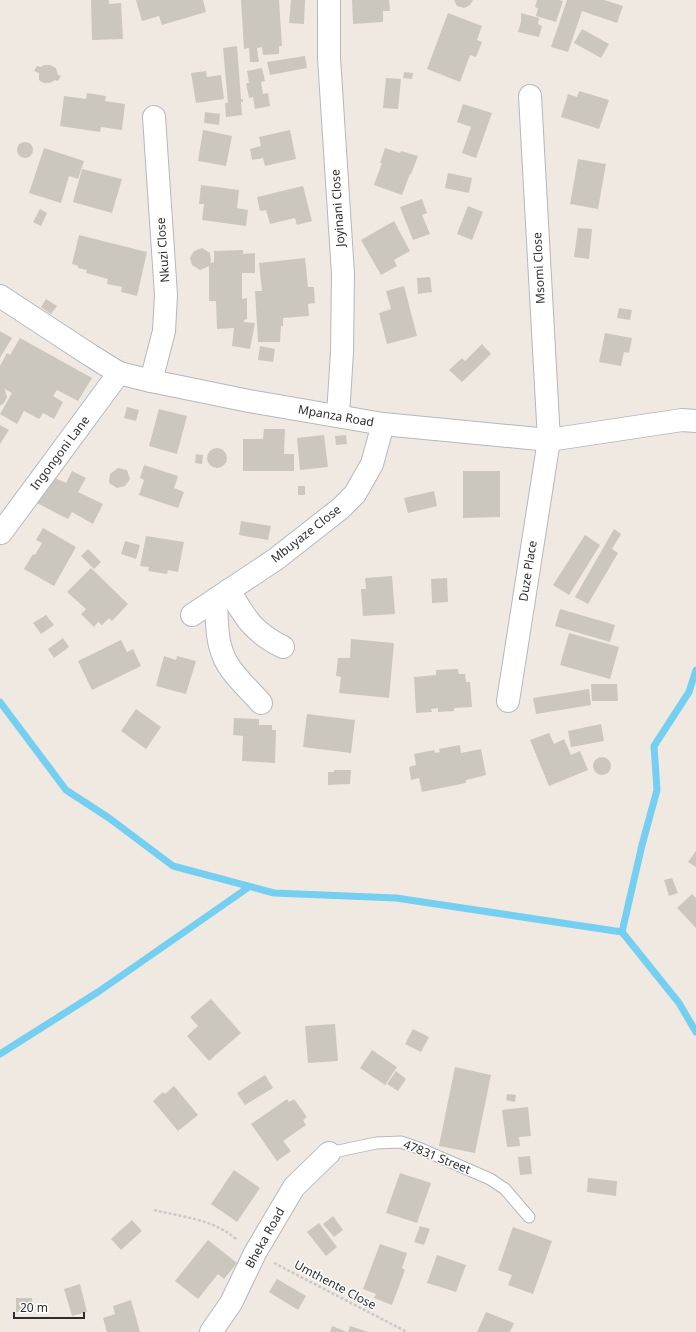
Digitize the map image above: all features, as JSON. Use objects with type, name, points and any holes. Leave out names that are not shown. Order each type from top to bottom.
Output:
[{"type":"street","name":"Joyinani Close","points":[[329,0],[329,58],[343,274],[342,352],[338,415]]},
{"type":"street","name":"Msomi Close","points":[[530,96],[549,440]]},
{"type":"street","name":"Nkuzi Close","points":[[151,381],[164,331],[166,295],[154,117]]},
{"type":"street","name":"Mpanza Road","points":[[0,296],[119,373],[249,401],[338,415],[383,424],[549,440],[682,420],[696,421]]},
{"type":"street","name":"Ingongoni Lane","points":[[1,533],[119,373]]},
{"type":"street","name":"Mbuyaze Close","points":[[192,615],[276,559],[341,508],[355,494],[372,464],[383,424]]},
{"type":"street","name":"Duze Place","points":[[508,702],[549,440]]},
{"type":"street","points":[[222,595],[261,634],[283,647]]},
{"type":"street","points":[[222,595],[220,644],[224,658],[242,682],[261,703]]},
{"type":"street","name":"Bheka Road","points":[[210,1332],[231,1303],[255,1253],[294,1187],[330,1153]]},
{"type":"lane","name":"47831 Street","points":[[330,1153],[376,1143],[401,1142],[421,1149],[490,1179],[505,1189],[528,1217]]},
{"type":"path","name":"Umthente Close","points":[[154,1210],[199,1220],[214,1225],[255,1253],[407,1332]]},
{"type":"building","points":[[91,0],[109,0],[109,4],[121,3],[123,39],[92,40]]},
{"type":"building","points":[[136,0],[203,0],[206,12],[162,25],[159,16],[142,21]]},
{"type":"building","points":[[241,0],[279,0],[282,46],[279,46],[279,54],[263,55],[262,47],[257,48],[259,62],[250,62],[249,48],[244,49]]},
{"type":"building","points":[[291,0],[305,0],[304,24],[289,23]]},
{"type":"building","points":[[352,0],[389,0],[390,11],[383,11],[383,22],[353,24]]},
{"type":"building","points":[[454,0],[473,0],[470,5],[464,8],[457,6]]},
{"type":"building","points":[[537,0],[563,1],[556,22],[536,16],[538,8],[535,7]]},
{"type":"building","points":[[567,0],[604,0],[623,6],[617,23],[582,11],[568,52],[551,47]]},
{"type":"building","points":[[448,13],[482,26],[477,40],[482,42],[476,57],[470,55],[460,82],[427,69]]},
{"type":"building","points":[[521,13],[539,18],[538,24],[542,26],[539,37],[518,32],[521,22]]},
{"type":"building","points":[[582,29],[609,44],[601,58],[574,43]]},
{"type":"building","points":[[237,46],[241,99],[243,99],[243,102],[241,102],[242,115],[226,117],[225,103],[228,103],[223,48]]},
{"type":"building","points":[[305,56],[307,68],[270,75],[267,62]]},
{"type":"building","points":[[44,65],[50,65],[56,68],[58,75],[61,76],[58,81],[55,80],[50,83],[44,83],[39,80],[39,73],[34,71],[37,66],[41,67]]},
{"type":"building","points":[[262,68],[265,81],[261,82],[263,94],[268,93],[270,106],[255,109],[253,97],[249,98],[246,83],[249,83],[247,71]]},
{"type":"building","points":[[206,71],[207,77],[221,75],[224,99],[196,103],[191,73]]},
{"type":"building","points":[[404,72],[413,73],[412,79],[403,78]]},
{"type":"building","points":[[386,78],[401,79],[398,109],[383,108]]},
{"type":"building","points":[[579,91],[609,100],[599,129],[561,117],[568,94],[577,97]]},
{"type":"building","points":[[87,93],[106,96],[105,101],[125,104],[122,130],[101,127],[100,132],[60,126],[64,96],[86,99]]},
{"type":"building","points":[[463,104],[492,113],[476,158],[462,153],[471,127],[457,122]]},
{"type":"building","points":[[205,112],[220,114],[219,125],[204,123]]},
{"type":"building","points":[[203,130],[232,136],[226,166],[198,161]]},
{"type":"building","points":[[290,130],[296,159],[265,166],[263,158],[252,160],[250,149],[261,146],[259,137]]},
{"type":"building","points":[[22,142],[28,142],[33,147],[31,156],[28,158],[22,158],[17,153],[17,147]]},
{"type":"building","points":[[44,148],[84,161],[78,179],[69,176],[61,203],[29,193]]},
{"type":"building","points":[[385,148],[400,153],[401,151],[418,156],[402,195],[374,185],[382,163],[380,163]]},
{"type":"building","points":[[578,159],[606,164],[598,209],[570,204]]},
{"type":"building","points":[[82,169],[122,179],[112,213],[73,202]]},
{"type":"building","points":[[448,173],[472,178],[469,193],[445,188]]},
{"type":"building","points":[[201,185],[239,190],[237,208],[248,210],[246,226],[202,220],[204,204],[199,204]]},
{"type":"building","points":[[303,186],[312,221],[297,225],[295,218],[270,224],[266,210],[260,211],[257,197]]},
{"type":"building","points":[[422,199],[427,213],[422,215],[430,234],[413,240],[400,207]]},
{"type":"building","points":[[468,206],[483,212],[472,240],[457,234]]},
{"type":"building","points":[[40,209],[47,213],[41,226],[33,222]]},
{"type":"building","points":[[394,221],[410,251],[394,260],[397,266],[381,275],[361,240]]},
{"type":"building","points":[[578,228],[592,229],[589,259],[574,257]]},
{"type":"building","points":[[79,235],[147,252],[137,296],[121,292],[122,287],[107,284],[108,279],[86,273],[87,270],[78,268],[78,266],[72,264]]},
{"type":"building","points":[[202,248],[210,253],[210,263],[214,262],[214,251],[243,250],[243,254],[255,253],[255,273],[242,273],[242,299],[247,298],[247,319],[244,320],[244,322],[255,323],[250,349],[232,346],[234,328],[217,329],[216,301],[209,301],[209,266],[200,270],[192,265],[190,258],[194,251]]},
{"type":"building","points":[[305,258],[308,287],[314,287],[315,303],[308,304],[309,316],[283,318],[280,342],[258,342],[255,291],[262,291],[259,263]]},
{"type":"building","points":[[430,277],[432,292],[418,294],[417,278]]},
{"type":"building","points":[[404,286],[417,336],[387,344],[379,313],[391,309],[386,291]]},
{"type":"building","points":[[46,299],[57,306],[51,314],[41,307]]},
{"type":"building","points":[[619,308],[632,310],[630,320],[617,318]]},
{"type":"building","points":[[0,331],[12,338],[0,358]]},
{"type":"building","points":[[605,333],[632,338],[629,353],[624,352],[621,366],[599,362]]},
{"type":"building","points":[[20,338],[92,378],[78,401],[57,390],[53,396],[63,402],[54,419],[43,413],[39,419],[24,411],[17,424],[0,414],[12,393],[3,388],[7,397],[4,403],[0,406],[0,366],[7,353],[10,355]]},
{"type":"building","points":[[482,344],[491,354],[462,382],[449,370],[462,358],[465,361]]},
{"type":"building","points":[[260,346],[275,349],[273,362],[258,360]]},
{"type":"building","points":[[127,407],[139,410],[136,421],[124,418]]},
{"type":"building","points":[[159,409],[187,416],[177,454],[149,446]]},
{"type":"building","points":[[0,425],[9,430],[0,444]]},
{"type":"building","points":[[264,429],[285,429],[284,454],[294,454],[294,471],[243,471],[243,439],[263,439]]},
{"type":"building","points":[[324,435],[328,467],[300,470],[297,438]]},
{"type":"building","points":[[346,435],[347,444],[336,445],[335,436]]},
{"type":"building","points":[[217,448],[224,451],[227,458],[224,465],[217,468],[210,465],[207,458],[210,451]]},
{"type":"building","points":[[196,454],[203,455],[202,464],[195,463]]},
{"type":"building","points":[[144,465],[178,476],[174,488],[184,492],[178,508],[139,495],[144,480],[140,478]]},
{"type":"building","points":[[118,468],[127,470],[130,479],[125,486],[117,488],[109,483],[110,474]]},
{"type":"building","points":[[72,471],[86,478],[78,492],[103,504],[93,524],[72,512],[68,519],[33,501],[47,474],[66,483]]},
{"type":"building","points":[[463,471],[500,471],[500,517],[463,518]]},
{"type":"building","points":[[298,486],[305,486],[305,495],[298,495]]},
{"type":"building","points":[[434,491],[437,506],[408,513],[404,498]]},
{"type":"building","points":[[241,521],[271,526],[268,540],[239,535]]},
{"type":"building","points":[[43,528],[76,547],[54,586],[24,569],[42,543],[36,540]]},
{"type":"building","points":[[614,529],[621,534],[612,549],[618,553],[588,604],[575,597]]},
{"type":"building","points":[[585,535],[600,545],[569,595],[553,585]]},
{"type":"building","points":[[146,536],[184,542],[178,572],[168,570],[167,574],[148,571],[149,567],[140,566]]},
{"type":"building","points":[[125,541],[140,545],[136,559],[121,554]]},
{"type":"building","points":[[88,549],[101,562],[94,569],[81,556]]},
{"type":"building","points":[[91,568],[128,604],[112,621],[109,618],[102,625],[98,622],[94,627],[81,614],[86,609],[67,592]]},
{"type":"building","points":[[392,576],[395,614],[363,616],[361,589],[366,589],[365,578]]},
{"type":"building","points":[[447,578],[448,602],[432,603],[431,579]]},
{"type":"building","points":[[560,609],[615,625],[610,642],[555,626]]},
{"type":"building","points":[[46,615],[54,625],[41,634],[33,623]]},
{"type":"building","points":[[569,633],[619,647],[610,679],[560,665]]},
{"type":"building","points":[[63,638],[69,647],[54,658],[48,649]]},
{"type":"building","points":[[351,639],[394,643],[389,698],[339,693],[341,677],[336,676],[338,658],[350,658]]},
{"type":"building","points":[[121,640],[127,652],[133,649],[141,666],[92,690],[78,661]]},
{"type":"building","points":[[164,656],[176,660],[177,656],[196,661],[186,694],[156,686]]},
{"type":"building","points":[[458,669],[459,674],[465,674],[466,682],[470,682],[472,707],[454,708],[454,711],[438,712],[438,708],[431,709],[432,712],[416,713],[414,677],[436,675],[436,670]]},
{"type":"building","points":[[591,684],[617,684],[618,701],[592,701]]},
{"type":"building","points":[[589,689],[591,705],[536,714],[533,698]]},
{"type":"building","points":[[136,709],[161,727],[146,749],[121,731]]},
{"type":"building","points":[[307,714],[355,720],[351,753],[303,747]]},
{"type":"building","points":[[234,718],[259,719],[259,725],[272,725],[272,730],[276,730],[275,763],[242,761],[243,736],[233,735]]},
{"type":"building","points":[[601,724],[604,741],[571,747],[568,731]]},
{"type":"building","points":[[549,733],[554,744],[564,739],[571,755],[580,751],[588,770],[549,786],[530,740]]},
{"type":"building","points":[[460,745],[461,753],[481,749],[486,775],[466,780],[466,783],[422,792],[419,778],[411,780],[409,767],[416,765],[414,754],[434,750],[435,753],[440,752],[439,749]]},
{"type":"building","points":[[602,757],[608,760],[611,766],[608,772],[602,775],[596,772],[593,766],[596,760]]},
{"type":"building","points":[[334,770],[351,770],[350,784],[328,785],[328,772],[334,772]]},
{"type":"building","points":[[696,851],[696,867],[688,862]]},
{"type":"building","points":[[672,878],[678,893],[669,896],[664,880]]},
{"type":"building","points":[[692,894],[696,898],[696,928],[677,908]]},
{"type":"building","points":[[211,999],[241,1033],[209,1061],[187,1036],[198,1026],[190,1017]]},
{"type":"building","points":[[335,1024],[338,1061],[308,1063],[305,1026]]},
{"type":"building","points":[[413,1029],[429,1037],[421,1052],[405,1044]]},
{"type":"building","points":[[372,1050],[397,1067],[385,1085],[360,1068]]},
{"type":"building","points":[[455,1067],[491,1075],[475,1153],[439,1146]]},
{"type":"building","points":[[396,1071],[406,1079],[398,1091],[387,1084]]},
{"type":"building","points":[[265,1075],[273,1088],[245,1105],[237,1093]]},
{"type":"building","points":[[174,1086],[198,1115],[178,1131],[153,1101],[163,1092],[165,1094]]},
{"type":"building","points":[[507,1094],[516,1095],[515,1102],[506,1100]]},
{"type":"building","points":[[287,1099],[289,1102],[294,1099],[307,1117],[303,1120],[306,1125],[283,1141],[291,1151],[277,1161],[251,1124]]},
{"type":"building","points":[[528,1107],[531,1136],[519,1137],[520,1146],[507,1147],[502,1110]]},
{"type":"building","points":[[530,1156],[532,1174],[520,1175],[518,1157]]},
{"type":"building","points":[[234,1170],[260,1188],[237,1222],[211,1204]]},
{"type":"building","points":[[400,1173],[431,1183],[417,1223],[386,1213]]},
{"type":"building","points":[[588,1178],[617,1181],[616,1196],[587,1192]]},
{"type":"building","points":[[333,1216],[343,1230],[334,1237],[323,1224]]},
{"type":"building","points":[[132,1220],[142,1231],[121,1250],[111,1239]]},
{"type":"building","points":[[319,1223],[337,1247],[326,1256],[307,1232]]},
{"type":"building","points":[[420,1226],[430,1229],[424,1245],[414,1242]]},
{"type":"building","points":[[513,1227],[552,1241],[533,1294],[508,1285],[512,1275],[498,1270]]},
{"type":"building","points":[[208,1240],[237,1263],[224,1279],[218,1274],[198,1299],[175,1281]]},
{"type":"building","points":[[380,1244],[407,1253],[402,1268],[405,1270],[392,1305],[374,1298],[376,1294],[363,1289]]},
{"type":"building","points":[[437,1255],[466,1265],[456,1292],[427,1283]]},
{"type":"building","points":[[277,1279],[306,1296],[298,1310],[269,1292]]},
{"type":"building","points":[[80,1284],[87,1312],[72,1316],[64,1289]]},
{"type":"building","points":[[16,1298],[32,1298],[33,1312],[16,1312]]},
{"type":"building","points":[[131,1300],[140,1332],[107,1332],[103,1318],[115,1314],[113,1306]]},
{"type":"building","points":[[486,1312],[514,1323],[510,1332],[477,1332]]},
{"type":"building","points":[[332,1326],[347,1332],[330,1332]]},
{"type":"building","points":[[350,1326],[368,1332],[348,1332]]},
{"type":"waterway","points":[[622,932],[642,845],[657,790],[654,746],[689,692],[696,670]]},
{"type":"waterway","points":[[0,702],[66,790],[109,818],[173,866],[274,893],[396,898],[622,932],[679,1003],[696,1032]]},
{"type":"waterway","points":[[0,1054],[98,992],[249,887]]}]
